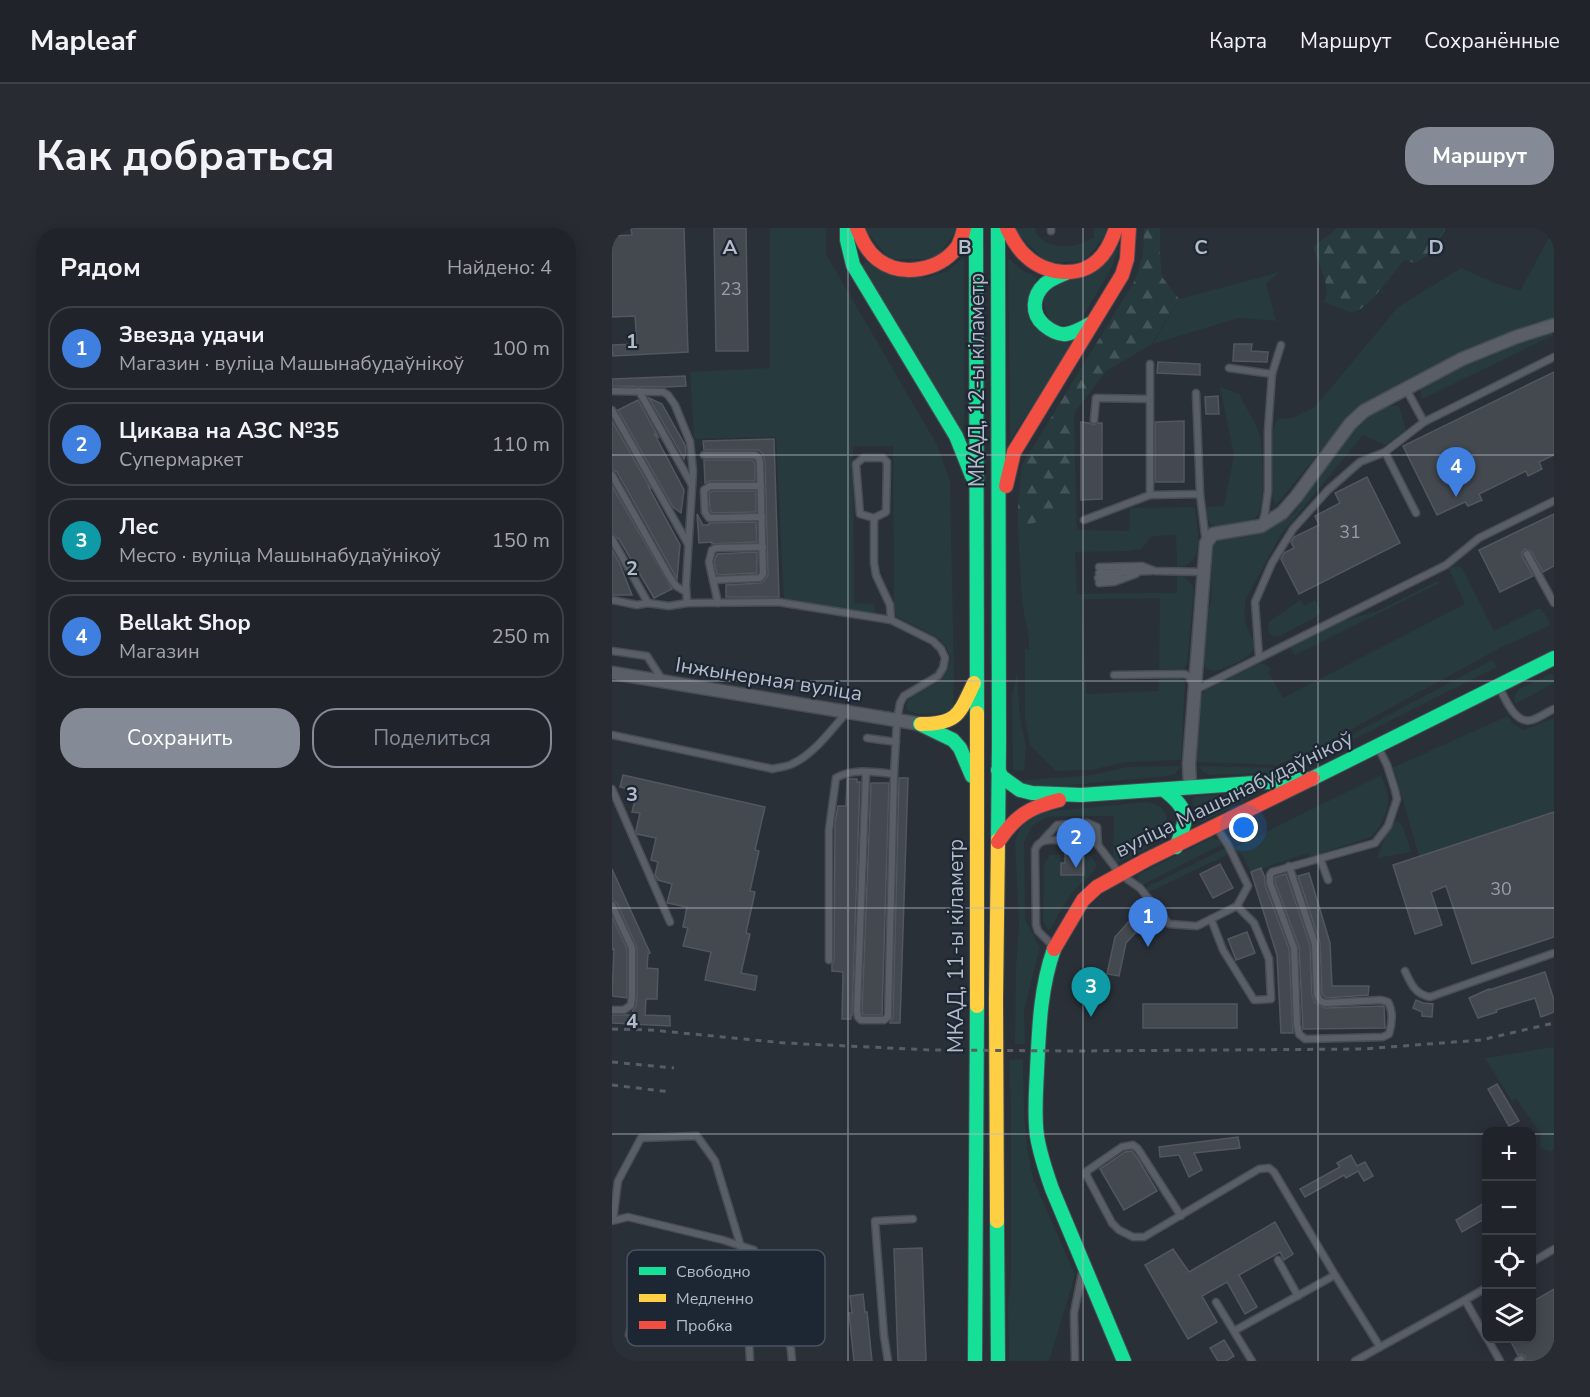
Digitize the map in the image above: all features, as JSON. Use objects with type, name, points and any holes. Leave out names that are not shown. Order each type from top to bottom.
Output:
[{"type":"main road","points":[[847,228],[853,265],[956,436],[977,487]]},
{"type":"main road","points":[[857,228],[863,246],[878,260],[902,270],[919,270],[950,255],[960,243],[964,228]]},
{"type":"main road","name":"МКАД, 12-ы кіламетр","points":[[976,228],[977,531]]},
{"type":"main road","name":"МКАД, 12-ы кіламетр","points":[[998,228],[998,526]]},
{"type":"main road","points":[[1007,228],[1014,243],[1023,254],[1050,270],[1066,273]]},
{"type":"main road","points":[[1092,323],[1065,334],[1054,333],[1038,318],[1034,305],[1041,290],[1049,281],[1066,273],[1084,270],[1095,264],[1107,250],[1116,228]]},
{"type":"main road","points":[[998,526],[1014,452],[1122,275],[1127,259],[1130,228]]},
{"type":"main road","name":"МКАД, 11-ы кіламетр","points":[[998,526],[996,998],[998,1361]]},
{"type":"main road","name":"МКАД, 11-ы кіламетр","points":[[975,1361],[978,938],[977,531]]},
{"type":"main road","name":"вуліца Машынабудаўнікоў","points":[[1124,1361],[1046,1173],[1036,1127],[1036,1065],[1039,1020],[1046,972],[1054,948],[1083,900],[1097,887],[1120,874],[1554,658]]},
{"type":"main road","points":[[920,724],[948,722],[964,703],[976,679]]},
{"type":"main road","points":[[920,724],[952,740],[960,748],[976,786]]},
{"type":"main road","points":[[998,770],[1002,777],[1020,790],[1032,793],[1081,795],[1312,779]]},
{"type":"main road","points":[[1164,789],[1177,799],[1184,811],[1185,822],[1176,846]]},
{"type":"main road","points":[[998,842],[1007,827],[1026,811],[1046,803],[1081,795]]},
{"type":"street","points":[[1190,787],[1189,764],[1206,543],[1213,534],[1261,526],[1282,513],[1350,424],[1364,411],[1462,359],[1515,337],[1554,325]]},
{"type":"street","name":"Інжынерная вуліца","points":[[612,673],[920,724]]},
{"type":"lane","points":[[1261,526],[1268,491],[1272,374],[1281,345]]},
{"type":"lane","points":[[1259,657],[1255,602],[1272,564],[1293,529],[1328,490],[1360,462],[1384,452],[1424,422],[1554,357]]},
{"type":"lane","points":[[1149,364],[1150,495]]},
{"type":"lane","points":[[1229,368],[1272,374]]},
{"type":"lane","points":[[1406,389],[1424,422]]},
{"type":"lane","points":[[612,391],[663,392],[668,395],[675,405],[690,442],[693,471],[687,603]]},
{"type":"lane","points":[[639,392],[692,485]]},
{"type":"lane","points":[[1197,393],[1200,494],[1206,543]]},
{"type":"lane","points":[[1094,420],[1096,398],[1150,399]]},
{"type":"lane","points":[[612,410],[688,545]]},
{"type":"lane","points":[[1384,452],[1416,513]]},
{"type":"lane","points":[[704,454],[755,455],[759,458],[760,463],[763,574],[760,578],[713,580]]},
{"type":"lane","points":[[863,458],[883,458],[887,462],[885,512],[874,518],[860,514],[856,464],[863,458]]},
{"type":"lane","points":[[612,475],[669,576],[676,586],[686,592]]},
{"type":"lane","points":[[760,486],[710,486],[704,490],[705,512],[709,518],[762,517]]},
{"type":"lane","points":[[1084,519],[1150,495],[1200,494]]},
{"type":"lane","points":[[1114,675],[1184,675],[1189,676],[1195,690],[1446,565],[1479,538],[1554,501]]},
{"type":"lane","points":[[874,518],[874,563],[876,574],[890,605],[891,620]]},
{"type":"lane","points":[[612,539],[648,603]]},
{"type":"lane","points":[[718,603],[709,562],[712,550],[763,547]]},
{"type":"lane","points":[[1527,554],[1554,603]]},
{"type":"lane","points":[[1099,575],[1142,566],[1155,571]]},
{"type":"lane","points":[[1099,575],[1155,571],[1205,572]]},
{"type":"lane","points":[[1099,575],[1114,582],[1142,572]]},
{"type":"lane","points":[[612,600],[638,605],[648,603],[669,606],[687,603],[778,602],[891,620],[933,641],[941,649],[945,658],[943,668],[938,676],[904,696],[900,703],[897,720],[888,1017],[884,1020],[861,1020],[857,1011],[866,772]]},
{"type":"lane","points":[[612,651],[647,656],[664,682]]},
{"type":"lane","points":[[1498,686],[1510,707],[1519,718],[1525,721],[1554,709]]},
{"type":"lane","points":[[612,735],[773,769],[793,764],[808,753],[846,712]]},
{"type":"lane","points":[[867,738],[896,742]]},
{"type":"lane","points":[[1289,866],[1315,944],[1317,995],[1320,1001],[1325,1003],[1381,1000],[1388,1002],[1391,1008],[1389,1034],[1383,1037],[1305,1039],[1299,1034],[1294,948],[1270,883],[1272,872],[1289,866],[1375,843],[1388,826],[1396,799],[1387,765],[1377,746]]},
{"type":"lane","points":[[829,960],[829,830],[836,778],[846,773],[894,774]]},
{"type":"lane","points":[[612,789],[670,922]]},
{"type":"lane","points":[[1054,948],[1038,931],[1036,925],[1035,850],[1037,844],[1057,825],[1087,823],[1097,827],[1098,845]]},
{"type":"lane","points":[[1084,840],[1092,840],[1098,845],[1120,874],[1140,888],[1169,924],[1197,926],[1237,906],[1248,886],[1228,845],[1216,828]]},
{"type":"lane","points":[[1043,840],[1065,841]]},
{"type":"lane","points":[[1320,858],[1328,880]]},
{"type":"lane","points":[[612,905],[632,948],[632,997],[631,1005],[624,1010],[612,1010]]},
{"type":"lane","points":[[1211,919],[1223,950],[1254,1000],[1271,999],[1269,959],[1254,923],[1237,906]]},
{"type":"lane","points":[[1405,971],[1416,991],[1422,996],[1430,997],[1554,953]]},
{"type":"lane","points":[[741,1246],[715,1161],[697,1136],[641,1138],[618,1181],[612,1220],[628,1218],[723,1240],[741,1246],[754,1250]]},
{"type":"lane","points":[[1180,1216],[1138,1149],[1133,1145],[1122,1147],[1087,1172],[1112,1222],[1119,1230],[1133,1237],[1144,1236],[1180,1216],[1259,1169],[1269,1168],[1274,1172],[1380,1347]]},
{"type":"lane","points":[[888,1361],[875,1221],[913,1219]]},
{"type":"lane","points":[[1536,1260],[1554,1249]]},
{"type":"lane","points":[[1278,1260],[1298,1296]]},
{"type":"lane","points":[[1075,1361],[1074,1313],[1084,1267]]},
{"type":"lane","points":[[1234,1331],[1335,1275]]},
{"type":"lane","points":[[1355,1361],[1484,1289]]},
{"type":"lane","points":[[1465,1300],[1482,1329]]},
{"type":"lane","points":[[1216,1302],[1252,1361]]},
{"type":"lane","points":[[1490,1343],[1500,1361]]},
{"type":"lane","points":[[748,1346],[750,1361]]},
{"type":"lane","points":[[791,1346],[792,1361]]},
{"type":"green space","points":[[770,228],[826,228],[826,254],[937,445],[950,481],[953,713],[919,714],[908,711],[906,706],[912,697],[940,681],[947,671],[951,658],[946,647],[938,638],[896,616],[893,446],[853,446],[854,603],[874,604],[875,614],[784,601],[776,437],[694,439],[690,372],[770,368]]},
{"type":"green space","points":[[864,228],[959,228],[935,259],[889,259]]},
{"type":"green space","points":[[1013,228],[1035,228],[1037,234],[1045,242],[1063,246],[1083,243],[1094,238],[1094,228],[1106,228],[1105,236],[1084,261],[1047,263]]},
{"type":"green space","points":[[1144,228],[1160,228],[1162,277],[1179,299],[1152,344],[1106,371],[1074,413],[1076,507],[1018,529],[1022,465],[1134,282],[1143,255]]},
{"type":"green space","points":[[1338,228],[1446,228],[1430,254],[1415,263],[1404,260],[1372,299],[1357,311],[1351,312],[1324,302],[1327,292],[1325,280],[1313,247]]},
{"type":"green space","points":[[1554,229],[1554,319],[1533,323],[1439,365],[1354,410],[1276,505],[1272,497],[1273,428],[1278,419],[1292,418],[1315,407],[1398,307],[1461,268],[1520,291]]},
{"type":"green space","points":[[1118,249],[1112,267],[1081,320],[1074,326],[1050,324],[1041,296]]},
{"type":"green space","points":[[964,257],[964,425],[961,437],[862,266],[866,262],[925,278],[947,271]]},
{"type":"green space","points":[[1008,258],[1023,271],[1037,277],[1030,305],[1076,340],[1010,440]]},
{"type":"green space","points":[[1280,272],[1266,283],[1276,321],[1238,318],[1153,344],[1179,299]]},
{"type":"green space","points":[[1548,330],[1554,335],[1422,399],[1421,389],[1450,370]]},
{"type":"green space","points":[[1220,387],[1239,394],[1254,421],[1261,442],[1260,510],[1252,520],[1234,526],[1215,526],[1208,520],[1207,514],[1207,507],[1224,506],[1234,455]]},
{"type":"green space","points":[[1380,406],[1399,406],[1406,430],[1385,445],[1363,435],[1280,536],[1246,599],[1246,622],[1249,633],[1256,643],[1254,649],[1241,660],[1219,670],[1213,671],[1207,668],[1201,662],[1204,618],[1211,603],[1212,546],[1216,538],[1261,533],[1293,514],[1333,456],[1364,419]]},
{"type":"green space","points":[[1076,507],[1077,530],[1129,531],[1130,508],[1195,507],[1198,544],[1193,560],[1186,565],[1177,567],[1176,535],[1152,536],[1141,549],[1075,552],[1077,594],[1177,593],[1177,575],[1184,576],[1194,588],[1187,664],[1183,669],[1159,669],[1160,598],[1082,599],[1086,694],[1158,691],[1159,678],[1180,678],[1185,682],[1181,760],[1127,762],[1091,770],[1056,771],[1030,745],[1025,718],[1025,649],[1029,649],[1029,638],[1022,602],[1018,529]]},
{"type":"green space","points":[[1456,566],[1462,568],[1494,631],[1537,609],[1541,609],[1549,620],[1549,626],[1502,647],[1315,749],[1277,765],[1197,762],[1195,760],[1202,695],[1205,690],[1262,664],[1267,665],[1271,670],[1268,672],[1283,698],[1465,604],[1449,569]]},
{"type":"green space","points":[[1436,582],[1441,582],[1295,655],[1289,646],[1335,623],[1378,611]]},
{"type":"green space","points":[[1300,600],[1304,606],[1315,600],[1321,611],[1319,615],[1280,636],[1269,633],[1269,622]]},
{"type":"green space","points":[[1492,660],[1497,667],[1302,764],[1274,773],[1210,775],[1198,766],[1278,768],[1315,754]]},
{"type":"green space","points":[[1017,672],[1020,718],[1026,747],[1024,771],[1013,770],[1012,696]]},
{"type":"green space","points":[[1550,674],[1554,675],[1554,683],[1515,704],[1514,697],[1519,689]]},
{"type":"green space","points":[[1508,716],[1513,724],[1524,730],[1554,718],[1554,812],[1419,856],[1392,768]]},
{"type":"green space","points":[[1181,766],[1175,774],[1168,776],[1040,788],[1017,781],[1091,775],[1128,767]]},
{"type":"green space","points":[[1381,775],[1388,803],[1383,819],[1371,837],[1309,857],[1308,853],[1251,872],[1241,853],[1232,853],[1234,848]]},
{"type":"green space","points":[[1259,793],[1202,822],[1196,820],[1192,800],[1196,796]]},
{"type":"green space","points":[[1146,802],[1158,805],[1162,809],[1167,823],[1165,831],[1152,845],[1117,863],[1113,858],[1114,816],[1047,817],[1032,826],[1024,842],[1025,919],[1040,948],[1024,1010],[1025,1044],[1015,1044],[1019,925],[1015,841],[1021,826],[1041,812]]},
{"type":"green space","points":[[1397,821],[1403,827],[1411,852],[1377,858],[1390,826]]},
{"type":"green space","points":[[1212,838],[1220,840],[1223,844],[1142,885],[1138,881],[1138,875]]},
{"type":"green space","points":[[1226,848],[1229,854],[1149,892],[1145,888]]},
{"type":"green space","points":[[1050,855],[1060,855],[1061,875],[1084,875],[1084,856],[1091,856],[1097,865],[1072,893],[1049,931],[1043,921],[1044,864]]},
{"type":"green space","points":[[1554,1047],[1554,1149],[1550,1152],[1540,1148],[1541,1134],[1516,1098],[1512,1101],[1485,1058]]},
{"type":"green space","points":[[1023,1059],[1025,1121],[1030,1166],[1034,1181],[1075,1275],[1049,1361],[1009,1361],[1011,1102],[1009,1060]]},
{"type":"building","points":[[631,228],[684,228],[688,352],[613,356],[612,345],[637,344],[635,316],[612,317],[612,236],[632,235]]},
{"type":"building","points":[[714,228],[746,228],[748,351],[716,351]]},
{"type":"building","points":[[1234,344],[1252,344],[1251,351],[1268,352],[1267,362],[1233,361]]},
{"type":"building","points":[[1158,362],[1200,364],[1200,375],[1157,373]]},
{"type":"building","points":[[1554,372],[1554,455],[1539,462],[1542,469],[1528,476],[1526,471],[1479,494],[1482,500],[1468,506],[1465,502],[1437,515],[1403,446]]},
{"type":"building","points":[[685,376],[686,386],[612,386],[612,379]]},
{"type":"building","points":[[1218,396],[1219,414],[1206,414],[1205,397]]},
{"type":"building","points":[[649,398],[662,404],[685,445],[684,459]]},
{"type":"building","points":[[638,400],[684,490],[681,513],[673,507],[618,410]]},
{"type":"building","points":[[612,421],[680,545],[677,579],[617,472],[612,470]]},
{"type":"building","points":[[1184,421],[1184,482],[1155,482],[1155,422]]},
{"type":"building","points":[[1081,422],[1094,425],[1102,423],[1102,499],[1081,500]]},
{"type":"building","points":[[774,439],[779,597],[726,597],[726,585],[761,583],[768,575],[765,462],[763,454],[758,450],[704,450],[703,441]]},
{"type":"building","points":[[704,460],[753,460],[755,481],[705,483]]},
{"type":"building","points":[[1367,477],[1400,543],[1299,594],[1281,559],[1284,553],[1294,548],[1291,542],[1294,537],[1319,525],[1315,516],[1340,503],[1335,493]]},
{"type":"building","points":[[612,486],[672,589],[654,598],[619,539],[612,534]]},
{"type":"building","points":[[712,491],[756,491],[756,512],[712,513],[709,493]]},
{"type":"building","points":[[697,514],[703,525],[756,522],[757,542],[699,543]]},
{"type":"building","points":[[1554,514],[1554,566],[1543,572],[1531,551],[1525,549],[1522,556],[1533,576],[1500,592],[1479,550]]},
{"type":"building","points":[[612,550],[620,564],[632,595],[612,595]]},
{"type":"building","points":[[757,552],[757,573],[717,575],[714,562],[717,554]]},
{"type":"building","points":[[623,775],[765,807],[755,850],[759,851],[750,891],[755,892],[746,933],[750,934],[741,973],[757,976],[755,990],[705,980],[711,952],[683,946],[688,928],[683,927],[687,907],[667,903],[672,884],[658,880],[655,875],[658,862],[651,860],[656,838],[637,834],[640,813],[632,812],[637,791],[620,787]]},
{"type":"building","points":[[899,778],[908,778],[900,1023],[890,1023],[893,1017]]},
{"type":"building","points":[[847,779],[857,779],[857,782],[860,782],[852,1015],[851,1019],[842,1019],[843,972],[832,971],[832,964],[834,960],[835,823],[838,806],[846,806]]},
{"type":"building","points":[[871,783],[889,783],[882,1015],[863,1015],[862,1011]]},
{"type":"building","points":[[1554,812],[1554,937],[1472,964],[1446,886],[1431,892],[1442,925],[1415,934],[1393,865]]},
{"type":"building","points":[[1084,828],[1084,835],[1079,839],[1084,845],[1084,875],[1061,875],[1061,863],[1065,863],[1065,846],[1070,842],[1065,836],[1065,830]]},
{"type":"building","points":[[1220,864],[1233,888],[1213,898],[1200,874]]},
{"type":"building","points":[[1261,868],[1289,949],[1293,1033],[1281,1033],[1277,955],[1251,872]]},
{"type":"building","points":[[612,869],[650,953],[647,968],[658,969],[657,999],[646,999],[645,1015],[670,1016],[670,1026],[612,1023],[612,1015],[632,1015],[636,1006],[637,948],[617,903],[612,900]]},
{"type":"building","points":[[1309,873],[1330,943],[1332,986],[1369,986],[1368,995],[1326,998],[1322,994],[1320,943],[1298,876]]},
{"type":"building","points":[[1286,874],[1310,945],[1312,995],[1315,1003],[1325,1008],[1384,1006],[1385,1028],[1303,1029],[1299,947],[1275,882],[1275,877]]},
{"type":"building","points":[[1139,910],[1149,918],[1126,943],[1119,976],[1107,974],[1115,937]]},
{"type":"building","points":[[612,917],[627,949],[627,998],[612,996],[614,949],[612,950]]},
{"type":"building","points":[[1247,932],[1255,953],[1236,960],[1228,939]]},
{"type":"building","points":[[1545,972],[1554,1000],[1554,1012],[1541,1017],[1535,998],[1478,1018],[1469,998],[1489,989]]},
{"type":"building","points":[[1416,1000],[1433,1004],[1432,1017],[1422,1016],[1422,1012],[1413,1008]]},
{"type":"building","points":[[1143,1004],[1237,1004],[1237,1028],[1143,1028]]},
{"type":"building","points":[[1497,1084],[1519,1121],[1509,1126],[1488,1089]]},
{"type":"building","points":[[1238,1137],[1240,1148],[1194,1153],[1202,1170],[1189,1177],[1179,1155],[1160,1157],[1159,1147]]},
{"type":"building","points":[[1132,1151],[1157,1191],[1124,1210],[1100,1169],[1125,1152]]},
{"type":"building","points":[[1351,1155],[1357,1166],[1365,1162],[1373,1176],[1364,1181],[1358,1171],[1346,1178],[1344,1175],[1305,1197],[1300,1189],[1340,1167],[1337,1163]]},
{"type":"building","points":[[1482,1204],[1482,1220],[1462,1232],[1456,1220]]},
{"type":"building","points":[[1275,1222],[1293,1254],[1284,1260],[1280,1252],[1239,1275],[1257,1307],[1245,1314],[1227,1282],[1202,1296],[1217,1322],[1188,1339],[1145,1265],[1173,1249],[1189,1272]]},
{"type":"building","points":[[922,1248],[926,1361],[898,1361],[894,1249]]},
{"type":"building","points":[[1554,1289],[1554,1361],[1526,1361],[1525,1356],[1518,1355],[1512,1343],[1536,1343],[1536,1300]]},
{"type":"building","points":[[863,1294],[872,1361],[854,1361],[849,1313],[852,1313],[850,1296]]},
{"type":"building","points":[[1224,1340],[1234,1356],[1226,1361],[1218,1361],[1210,1348]]},
{"type":"railway","points":[[612,1029],[651,1030],[785,1043],[931,1050],[1078,1051],[1363,1049],[1481,1040],[1554,1023]]},
{"type":"railway","points":[[612,1062],[674,1068]]},
{"type":"railway","points":[[612,1085],[671,1092]]},
{"type":"traffic: fast","points":[[847,228],[847,240],[853,265],[956,436],[972,476]]},
{"type":"traffic: fast","points":[[976,228],[977,713]]},
{"type":"traffic: fast","points":[[998,228],[998,840]]},
{"type":"traffic: fast","points":[[1066,273],[1045,284],[1041,289],[1035,305],[1037,316],[1046,327],[1060,334],[1073,332],[1092,323]]},
{"type":"traffic: fast","points":[[1313,778],[1554,658]]},
{"type":"traffic: fast","points":[[920,724],[953,740],[960,748],[972,776]]},
{"type":"traffic: fast","points":[[998,770],[1002,777],[1020,790],[1032,793],[1081,795],[1312,779]]},
{"type":"traffic: fast","points":[[1164,790],[1179,803],[1184,815],[1183,829],[1176,847]]},
{"type":"traffic: fast","points":[[1054,949],[1043,994],[1040,1024],[1036,1104],[1037,1136],[1052,1189],[1124,1361]]},
{"type":"traffic: fast","points":[[975,1361],[977,1006]]},
{"type":"traffic: fast","points":[[997,1221],[998,1361]]},
{"type":"traffic: slow","points":[[921,724],[943,722],[956,715],[974,683]]},
{"type":"traffic: slow","points":[[977,713],[977,1006]]},
{"type":"traffic: slow","points":[[997,1221],[998,840]]},
{"type":"traffic: jam","points":[[857,228],[873,256],[887,265],[908,270],[931,266],[950,255],[958,246],[964,228]]},
{"type":"traffic: jam","points":[[1007,228],[1025,255],[1042,266],[1061,272],[1081,270],[1098,260],[1109,246],[1116,228]]},
{"type":"traffic: jam","points":[[1006,486],[1014,452],[1122,275],[1127,259],[1129,228]]},
{"type":"traffic: jam","points":[[1054,949],[1083,900],[1097,887],[1146,860],[1313,778]]},
{"type":"traffic: jam","points":[[998,842],[1011,825],[1024,814],[1059,800]]},
{"type":"place","name":"Bellakt Shop","points":[[1456,497]]},
{"type":"place","name":"Цикава на АЗС №35","points":[[1076,868]]},
{"type":"place","name":"Звезда удачи","points":[[1148,947]]},
{"type":"place","name":"Лес","points":[[1091,1017]]}]
